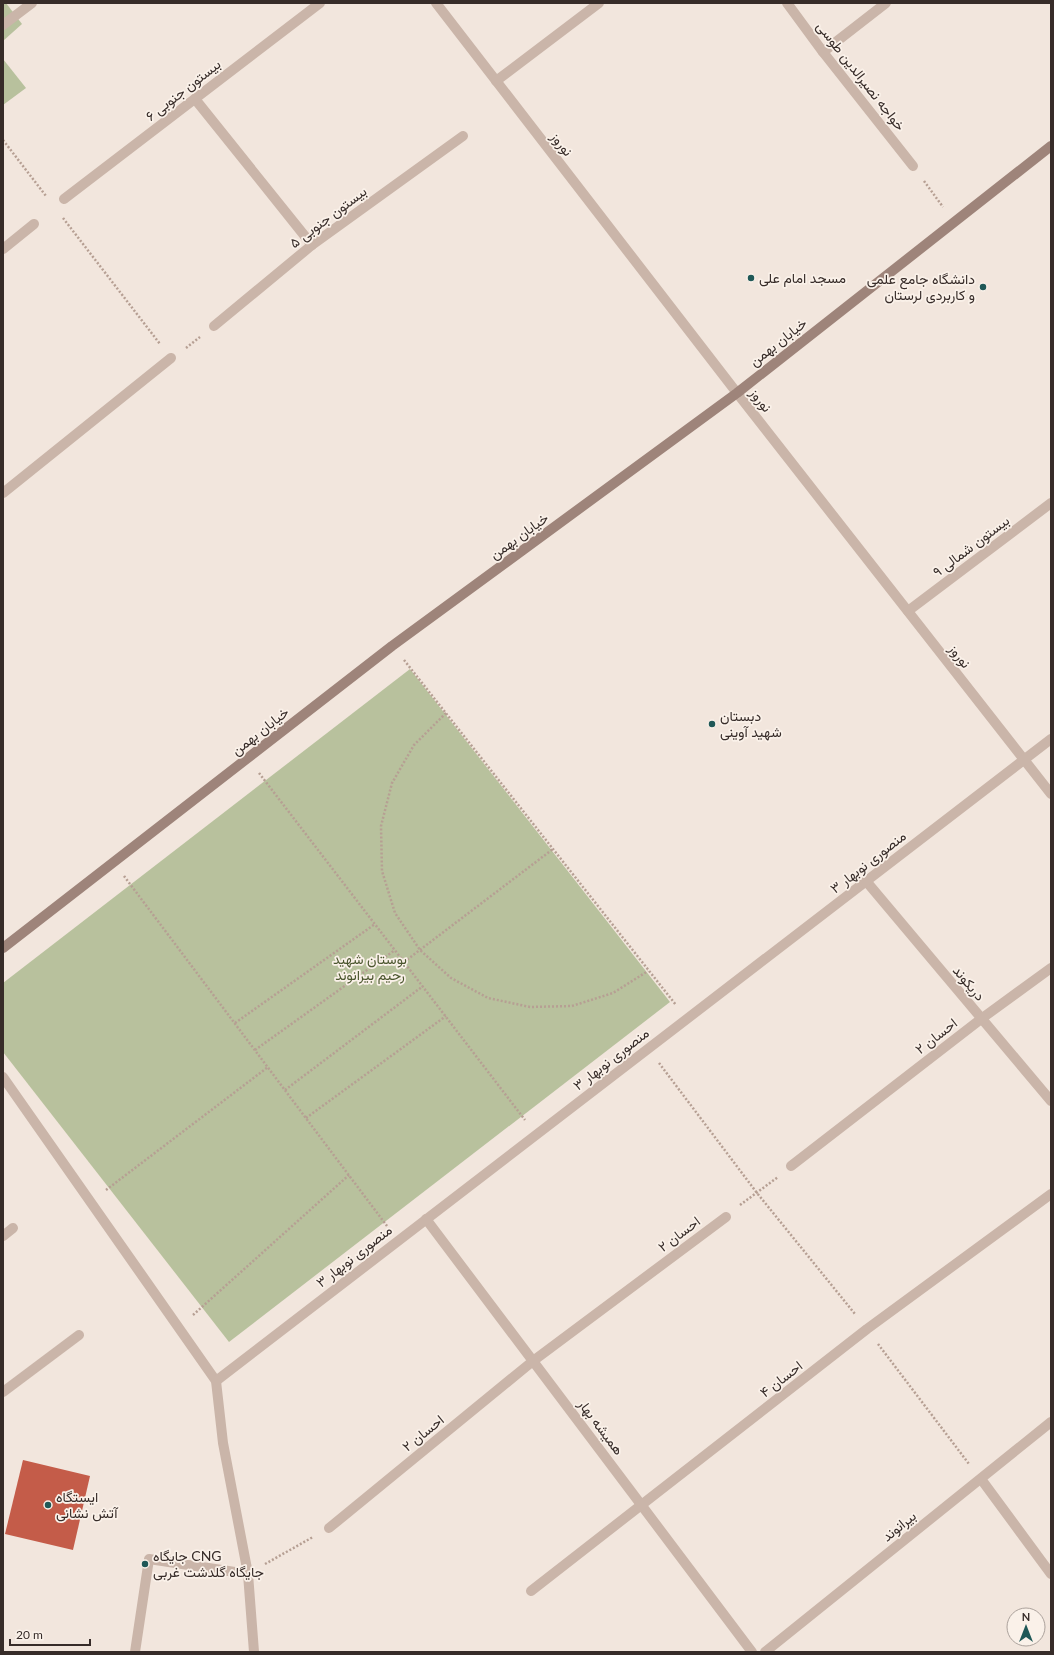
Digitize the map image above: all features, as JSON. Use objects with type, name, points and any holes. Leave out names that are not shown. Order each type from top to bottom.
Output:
[{"type":"street","points":[[3,25],[32,3]]},
{"type":"street","name":"بیستون جنوبی ۶","points":[[64,200],[320,3]]},
{"type":"street","name":"نوروز","points":[[436,3],[737,393],[1051,794]]},
{"type":"street","points":[[496,81],[599,3]]},
{"type":"street","name":"خواجه نصیرالدین طوسی","points":[[787,3],[823,52],[913,166]]},
{"type":"street","points":[[823,52],[886,3]]},
{"type":"street","points":[[195,99],[312,245]]},
{"type":"street","name":"بیستون جنوبی ۵","points":[[214,326],[312,245],[463,136]]},
{"type":"street","name":"خیابان بهمن","points":[[3,948],[392,646],[737,393],[1051,146]]},
{"type":"street","points":[[3,249],[34,224]]},
{"type":"street","points":[[3,493],[171,358]]},
{"type":"street","name":"بیستون شمالی ۹","points":[[908,611],[1051,503]]},
{"type":"street","name":"منصوری نوبهار ۳","points":[[216,1381],[1051,739]]},
{"type":"street","name":"دریکوند","points":[[866,881],[1051,1101]]},
{"type":"street","name":"احسان ۲","points":[[791,1166],[981,1019],[1051,968]]},
{"type":"street","points":[[3,1077],[216,1381],[223,1443],[248,1574],[254,1652]]},
{"type":"street","name":"احسان ۴","points":[[531,1591],[867,1329],[1051,1194]]},
{"type":"street","name":"احسان ۲","points":[[329,1528],[533,1361],[726,1216]]},
{"type":"street","name":"همیشه بهار","points":[[426,1219],[752,1652]]},
{"type":"street","points":[[3,1236],[13,1228]]},
{"type":"street","points":[[3,1392],[79,1335]]},
{"type":"street","name":"بیرانوند","points":[[765,1652],[1051,1422]]},
{"type":"street","points":[[981,1479],[1051,1574]]},
{"type":"street","points":[[135,1652],[148,1558],[248,1574]]},
{"type":"path","points":[[3,140],[50,201]]},
{"type":"path","points":[[913,166],[954,222]]},
{"type":"path","points":[[60,214],[171,358],[214,326]]},
{"type":"path","points":[[392,646],[686,1019]]},
{"type":"path","points":[[446,713],[414,745],[392,783],[381,826],[382,871],[395,913],[420,950],[451,978],[482,995],[488,998],[530,1007],[572,1006],[613,993],[648,971]]},
{"type":"path","points":[[248,758],[536,1134]]},
{"type":"path","points":[[404,962],[553,849]]},
{"type":"path","points":[[114,862],[398,1240]]},
{"type":"path","points":[[235,1023],[375,924]]},
{"type":"path","points":[[255,1050],[395,950]]},
{"type":"path","points":[[285,1090],[423,986]]},
{"type":"path","points":[[306,1118],[446,1016]]},
{"type":"path","points":[[648,1048],[757,1192],[867,1329],[981,1479]]},
{"type":"path","points":[[90,1201],[268,1067]]},
{"type":"path","points":[[726,1216],[791,1166]]},
{"type":"path","points":[[179,1328],[349,1175]]},
{"type":"path","points":[[248,1574],[329,1528]]},
{"type":"green space","points":[[3,3],[6,3],[22,24],[3,41]]},
{"type":"green space","points":[[3,59],[26,88],[3,105]]},
{"type":"green space","name":"بوستان شهید رحیم بیرانوند","points":[[410,669],[670,1002],[229,1342],[3,1052],[3,983]]},
{"type":"building","name":"ایستگاه آتش نشانی","points":[[23,1460],[90,1476],[73,1550],[5,1534]]},
{"type":"place","name":"مسجد امام علی","points":[[751,278]]},
{"type":"place","name":"دانشگاه جامع علمی و کاربردی لرستان","points":[[983,287]]},
{"type":"place","name":"دبستان شهید آوینی","points":[[712,724]]},
{"type":"place","name":"ایستگاه آتش نشانی","points":[[48,1505]]},
{"type":"place","name":"جایگاه CNG جایگاه گلدشت غربی","points":[[145,1564]]}]
